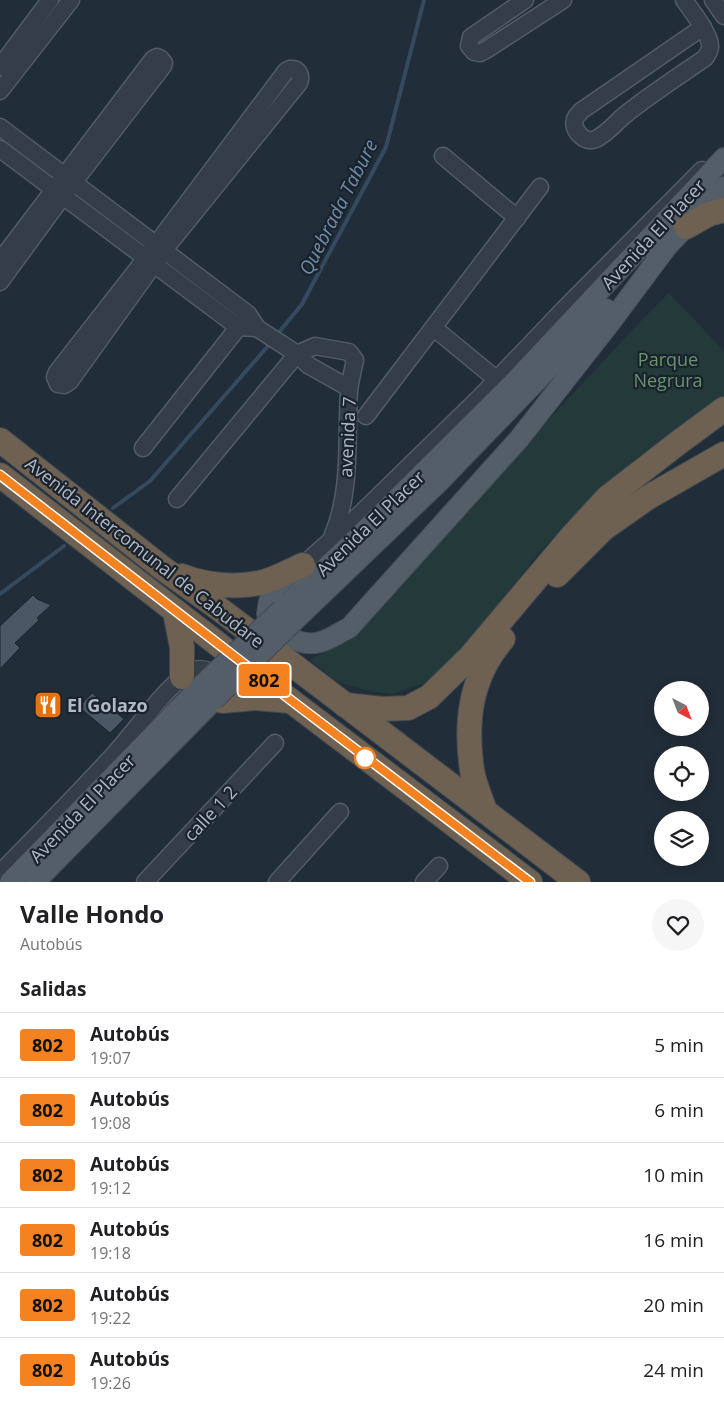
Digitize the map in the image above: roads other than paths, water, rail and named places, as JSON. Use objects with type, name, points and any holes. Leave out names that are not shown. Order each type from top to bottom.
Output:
[{"type":"highway","points":[[686,227],[709,214],[724,210]]},
{"type":"highway","points":[[345,705],[383,709],[408,708],[429,697],[471,656],[573,535],[607,498],[724,409]]},
{"type":"highway","name":"Avenida Intercomunal de Cabudare","points":[[0,440],[161,568],[218,608],[578,882]]},
{"type":"highway","points":[[485,811],[472,772],[469,722],[476,683],[491,653],[551,581],[603,529],[647,498],[720,456]]},
{"type":"highway","name":"Avenida Intercomunal de Cabudare","points":[[0,475],[175,612],[530,882]]},
{"type":"highway","points":[[161,568],[192,580],[225,585],[259,583],[303,565]]},
{"type":"highway","points":[[175,612],[182,647],[205,692],[292,701]]},
{"type":"main road","name":"Avenida El Placer","points":[[287,616],[358,536],[515,381],[724,158]]},
{"type":"main road","name":"Avenida El Placer","points":[[10,882],[205,692],[287,616],[439,482],[724,187]]},
{"type":"main road","points":[[303,565],[279,583],[269,598],[267,614],[277,628],[299,642],[320,642],[349,628],[518,439],[610,323],[666,248]]},
{"type":"main road","name":"Avenida El Placer","points":[[35,882],[205,692]]},
{"type":"street","points":[[0,67],[50,0]]},
{"type":"street","points":[[0,91],[71,0]]},
{"type":"street","points":[[525,0],[471,37],[469,46],[474,52],[480,53],[486,50],[563,0]]},
{"type":"street","points":[[684,0],[702,27],[711,46],[705,58],[626,114],[599,138],[593,141],[581,136],[574,123],[575,117],[581,111],[702,27]]},
{"type":"street","points":[[713,0],[724,16]]},
{"type":"street","points":[[1,273],[70,179],[153,59],[157,57],[161,59],[164,63],[163,66],[70,179]]},
{"type":"street","points":[[150,261],[70,381],[64,385],[58,384],[55,378],[57,372],[160,248],[286,72],[290,69],[297,70],[301,78],[299,83],[160,248]]},
{"type":"street","points":[[0,127],[297,354],[177,499]]},
{"type":"street","points":[[0,149],[238,328]]},
{"type":"street","points":[[303,565],[409,466],[696,174],[724,154]]},
{"type":"street","points":[[443,156],[518,218]]},
{"type":"street","points":[[366,416],[540,187]]},
{"type":"street","points":[[143,448],[238,328],[253,321]]},
{"type":"street","points":[[434,328],[496,379]]},
{"type":"street","name":"avenida 7","points":[[331,540],[344,502],[349,388],[355,360],[349,352],[315,346],[297,354],[308,365],[349,388]]},
{"type":"street","points":[[344,486],[352,495],[368,496],[382,482],[409,466]]},
{"type":"street","points":[[0,873],[117,752],[164,696],[205,692]]},
{"type":"street","points":[[49,882],[205,692]]},
{"type":"street","name":"calle 1 2","points":[[145,882],[275,743]]},
{"type":"street","points":[[277,882],[340,812]]},
{"type":"street","points":[[424,882],[439,866]]},
{"type":"waterway","name":"Quebrada Tabure","points":[[280,331],[302,304],[386,147],[424,0]]},
{"type":"waterway","name":"Quebrada Tabure","points":[[113,508],[150,481],[268,346]]},
{"type":"waterway","name":"Quebrada Tabure","points":[[0,594],[64,546]]},
{"type":"place","name":"El Golazo","points":[[48,705]]},
{"type":"park label","name":"Parque Negrura","points":[[668,369]]}]
